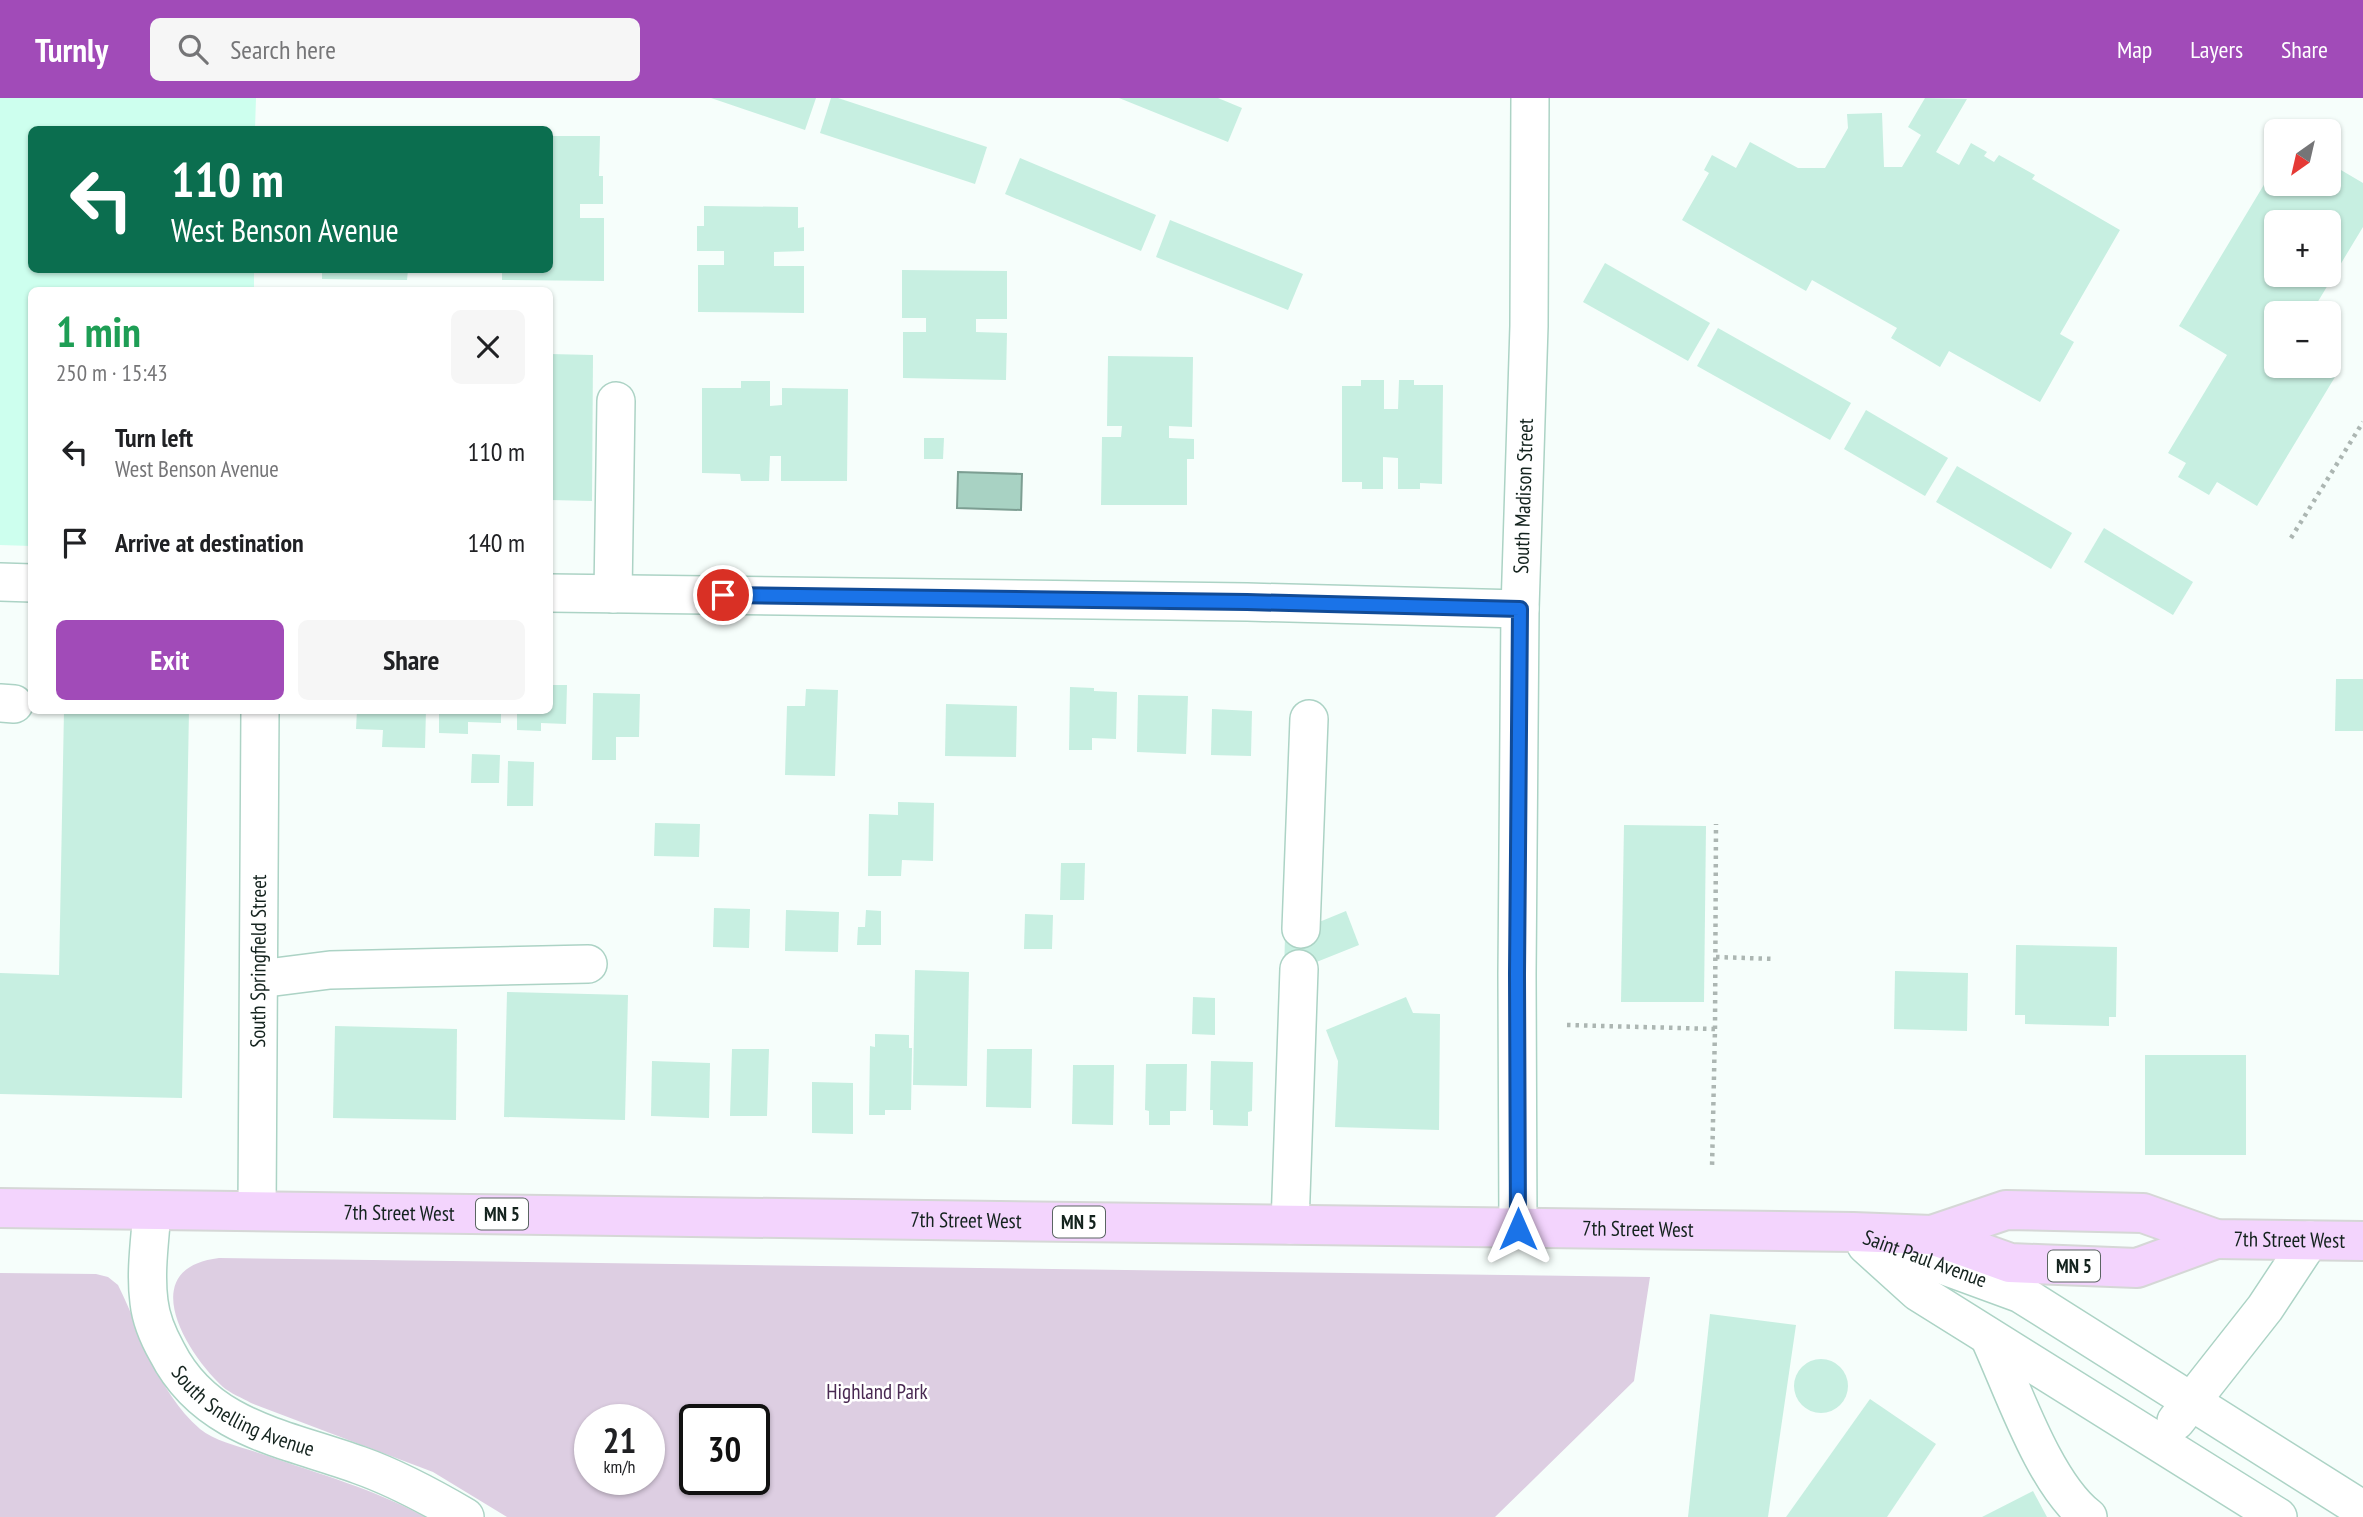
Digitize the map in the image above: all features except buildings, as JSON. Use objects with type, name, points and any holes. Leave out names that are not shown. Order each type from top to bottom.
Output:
[{"type":"main road","name":"7th Street West","points":[[0,1209],[257,1210],[1853,1232],[1932,1235],[2011,1264],[2137,1268],[2216,1240],[2363,1241]]},
{"type":"main road","name":"7th Street West","points":[[1932,1235],[2006,1210],[2020,1210],[2143,1213],[2216,1240]]},
{"type":"street","name":"South Madison Street","points":[[1518,1229],[1520,609],[1529,326],[1530,98]]},
{"type":"street","points":[[613,594],[616,401]]},
{"type":"street","points":[[0,582],[28,583]]},
{"type":"street","points":[[553,593],[1247,602],[1520,609]]},
{"type":"street","name":"South Springfield Street","points":[[257,1210],[260,714]]},
{"type":"street","points":[[1301,929],[1309,719]]},
{"type":"street","points":[[259,979],[330,970],[588,964]]},
{"type":"street","points":[[1290,1225],[1299,969]]},
{"type":"street","name":"South Snelling Avenue","points":[[152,1211],[148,1271],[149,1302],[155,1329],[173,1364],[195,1392],[222,1414],[257,1431],[361,1465],[464,1517]]},
{"type":"street","name":"Saint Paul Avenue","points":[[1853,1232],[1918,1292],[2278,1517]]},
{"type":"street","name":"Saint Paul Avenue","points":[[1853,1232],[2021,1294],[2363,1510]]},
{"type":"street","points":[[2158,1443],[2265,1308],[2310,1240]]},
{"type":"street","points":[[1989,1337],[2048,1468],[2077,1508],[2088,1517]]},
{"type":"path","points":[[2291,538],[2363,422]]},
{"type":"path","points":[[1712,1168],[1716,824]]},
{"type":"path","points":[[1716,957],[1775,959]]},
{"type":"path","points":[[1567,1025],[1715,1029]]},
{"type":"shaded area","points":[[0,98],[256,98],[255,126],[28,126],[28,273],[254,273],[254,287],[28,287],[28,546],[0,545]]},
{"type":"shaded area","points":[[958,472],[1022,474],[1021,510],[957,508]]},
{"type":"green space","name":"Highland Park","points":[[219,1258],[1650,1277],[1634,1381],[1495,1517],[507,1517],[433,1472],[251,1403],[223,1387],[195,1353],[175,1313],[173,1294],[179,1277],[193,1265]]},
{"type":"green space","points":[[0,1273],[96,1274],[108,1277],[118,1285],[161,1379],[185,1414],[200,1429],[222,1441],[366,1490],[425,1517],[0,1517]]},
{"type":"route","points":[[723,595],[1247,602],[1520,609],[1518,1229]]}]
